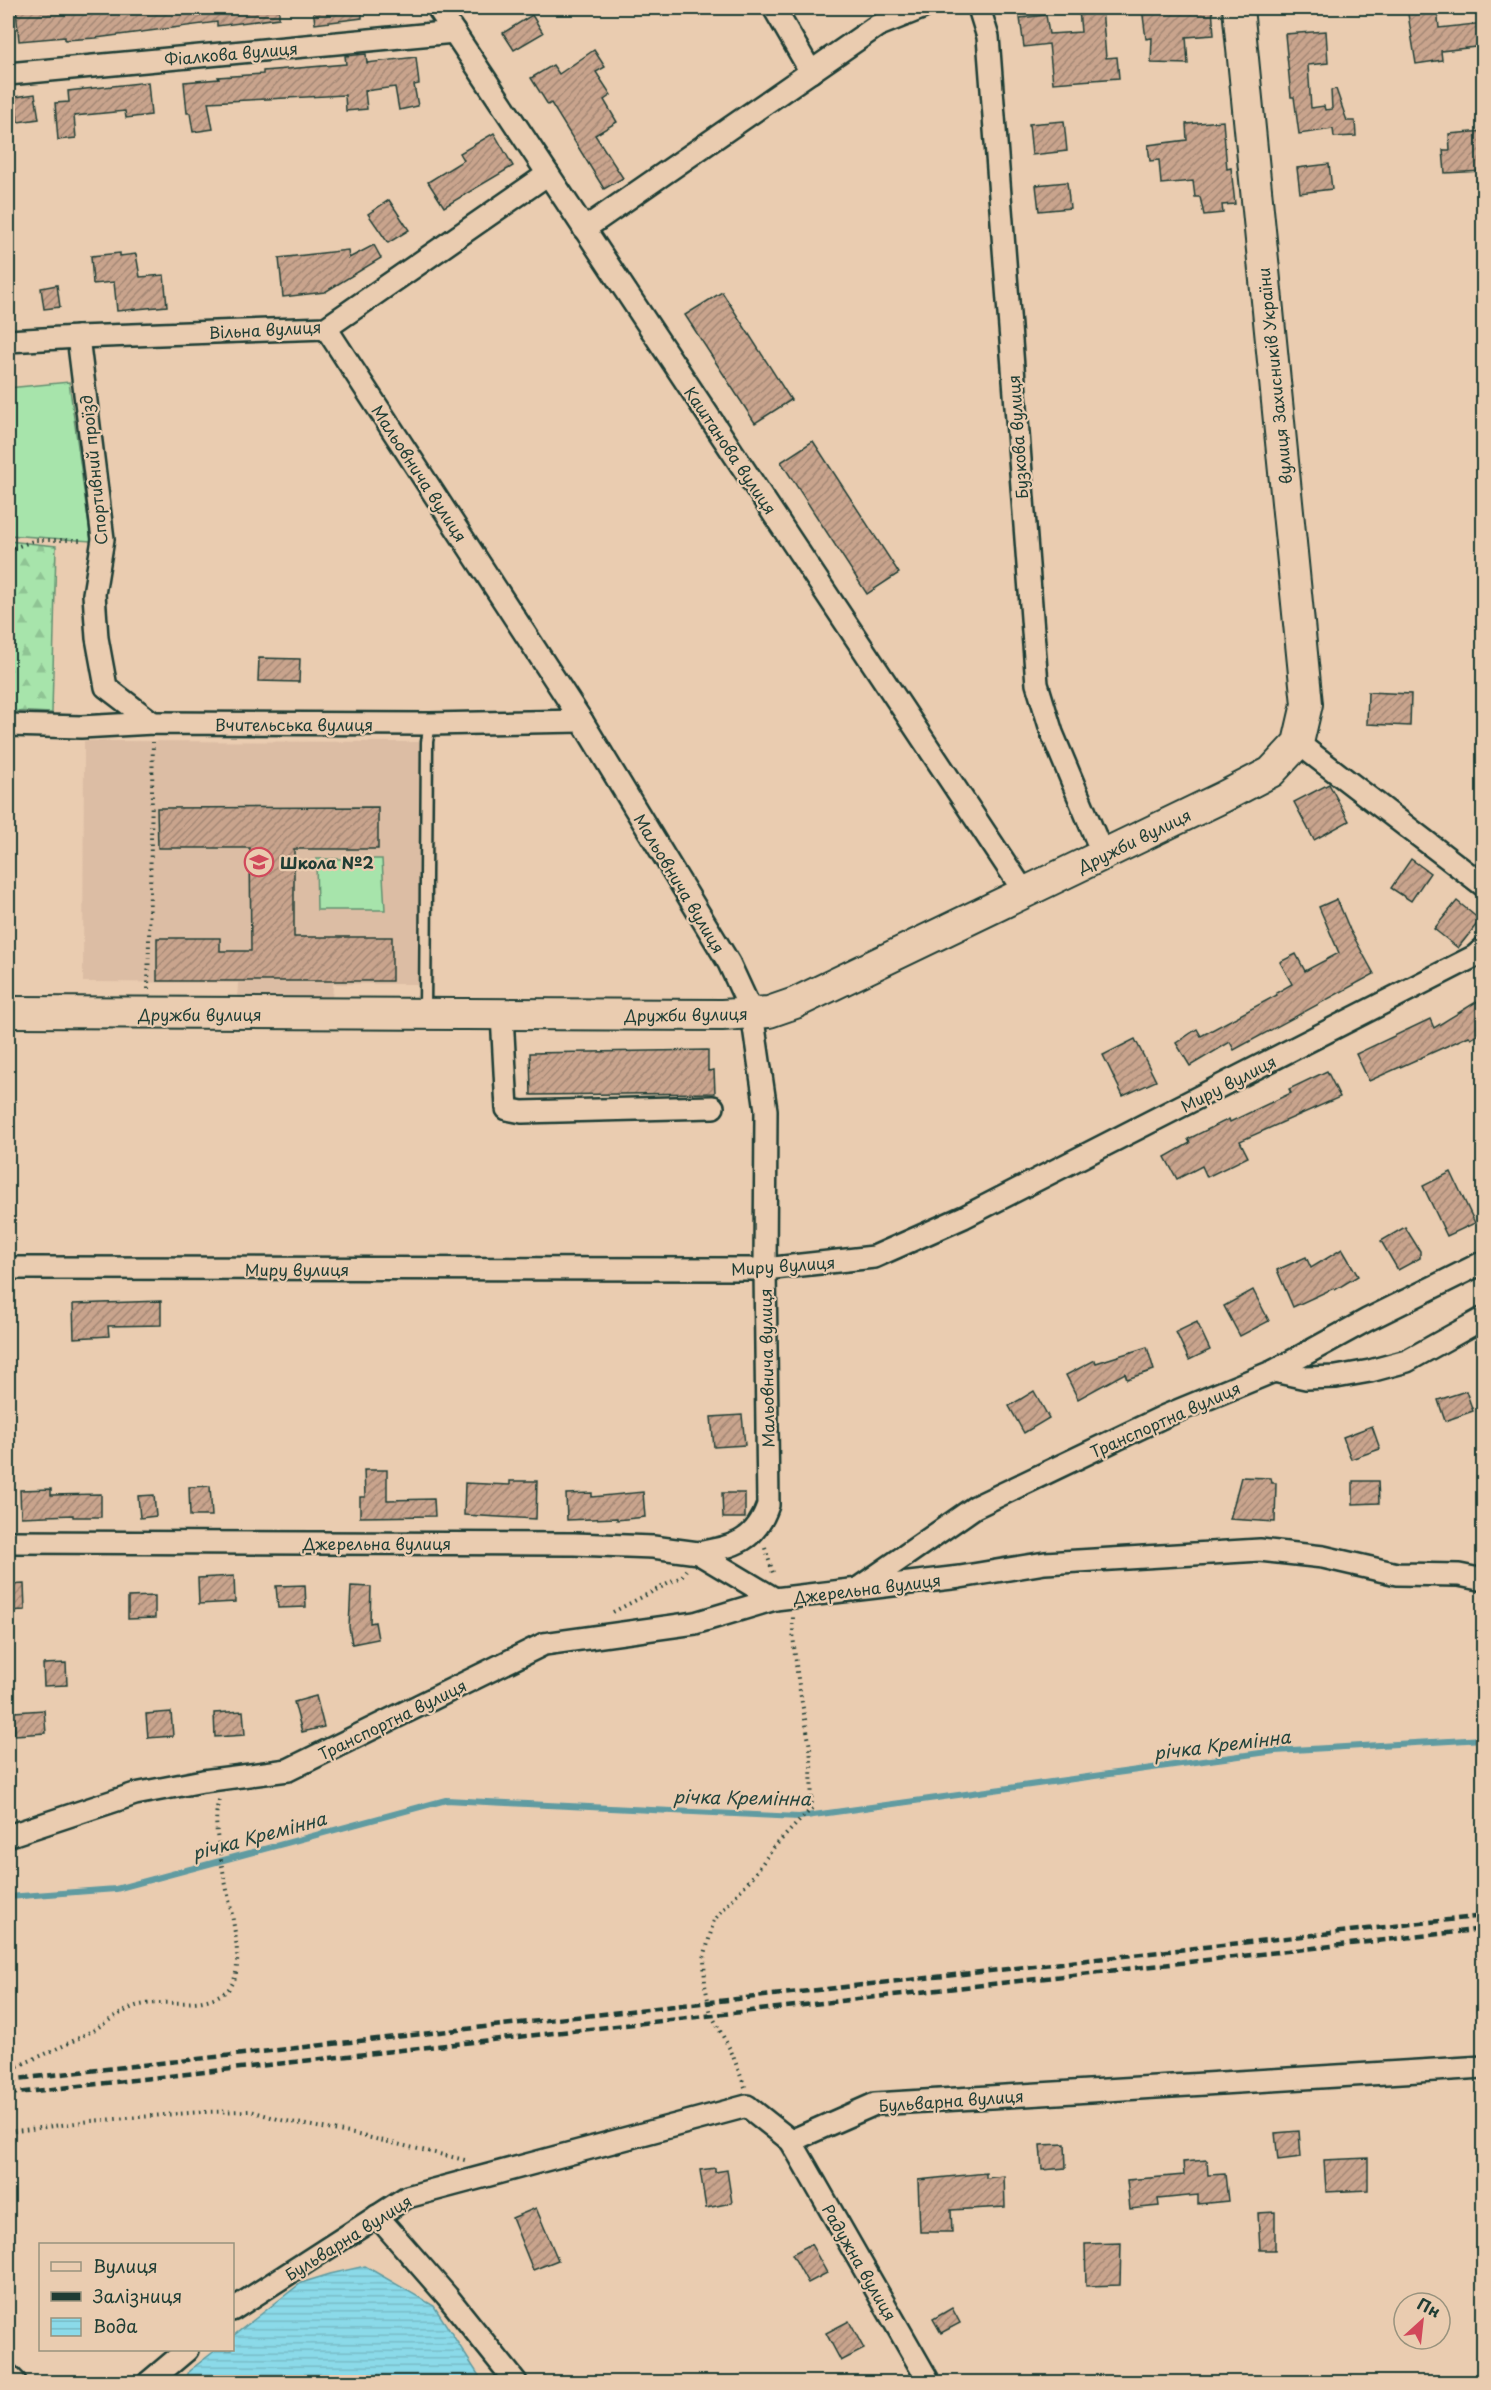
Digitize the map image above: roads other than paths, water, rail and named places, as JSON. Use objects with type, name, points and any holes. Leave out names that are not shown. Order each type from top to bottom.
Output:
[{"type":"street","name":"Каштанова вулиця","points":[[438,8],[1025,893]]},
{"type":"street","points":[[774,8],[811,72]]},
{"type":"street","points":[[585,229],[877,26],[922,8]]},
{"type":"street","name":"Бузкова вулиця","points":[[979,8],[988,37],[1037,684],[1052,733],[1103,855]]},
{"type":"street","name":"вулиця Захисників України","points":[[1238,8],[1307,704],[1298,743]]},
{"type":"street","name":"Фіалкова вулиця","points":[[8,74],[454,32]]},
{"type":"street","name":"Вільна вулиця","points":[[8,341],[326,328],[548,174]]},
{"type":"street","name":"Мальовнича вулиця","points":[[326,328],[582,721],[729,963],[752,1013],[766,1110],[765,1269],[768,1505],[762,1522],[752,1533],[735,1545],[698,1553]]},
{"type":"street","name":"Спортивний проїзд","points":[[78,337],[103,539],[94,594],[97,638],[106,687],[153,723]]},
{"type":"street","name":"Вчительська вулиця","points":[[8,725],[81,727],[153,723],[430,724],[582,721]]},
{"type":"street","points":[[1298,743],[1484,886]]},
{"type":"street","name":"Дружби вулиця","points":[[8,1012],[722,1015],[769,1012],[795,1003],[1271,772],[1298,743]]},
{"type":"street","name":"Миру вулиця","points":[[8,1268],[765,1269],[874,1257],[964,1217],[1475,956],[1484,948]]},
{"type":"street","points":[[501,1015],[507,1109],[522,1112],[713,1107]]},
{"type":"street","name":"Транспортна вулиця","points":[[855,1590],[975,1507],[1165,1416],[1274,1371],[1367,1320],[1484,1262]]},
{"type":"street","points":[[1274,1371],[1306,1378],[1335,1377],[1370,1371],[1407,1361],[1484,1318]]},
{"type":"street","name":"Джерельна вулиця","points":[[8,1542],[574,1544],[653,1547],[698,1553],[783,1598],[1044,1563],[1260,1550],[1323,1557],[1397,1575],[1459,1575],[1484,1580]]},
{"type":"street","name":"Транспортна вулиця","points":[[8,1836],[135,1794],[288,1770],[544,1644],[695,1623],[783,1598]]},
{"type":"street","name":"Бульварна вулиця","points":[[234,2309],[407,2197],[747,2106],[791,2141],[875,2104],[1484,2067]]},
{"type":"street","name":"Радужна вулиця","points":[[791,2141],[929,2382]]},
{"type":"street","points":[[377,2216],[447,2296],[516,2382]]},
{"type":"street","points":[[149,2382],[185,2351]]},
{"type":"street","points":[[8,2375],[15,2382]]},
{"type":"lane","points":[[425,1015],[427,742],[430,724]]},
{"type":"water","points":[[365,2266],[434,2306],[483,2382],[185,2382],[189,2371],[215,2351],[234,2351],[234,2335],[301,2283]]},
{"type":"waterway","name":"річка Кремінна","points":[[8,1897],[116,1889],[446,1800],[799,1817],[1275,1751],[1484,1739]]},
{"type":"railway","points":[[8,2080],[1484,1916]]},
{"type":"railway","points":[[8,2094],[1484,1929]]},
{"type":"place","name":"Школа №2","points":[[259,862]]}]
